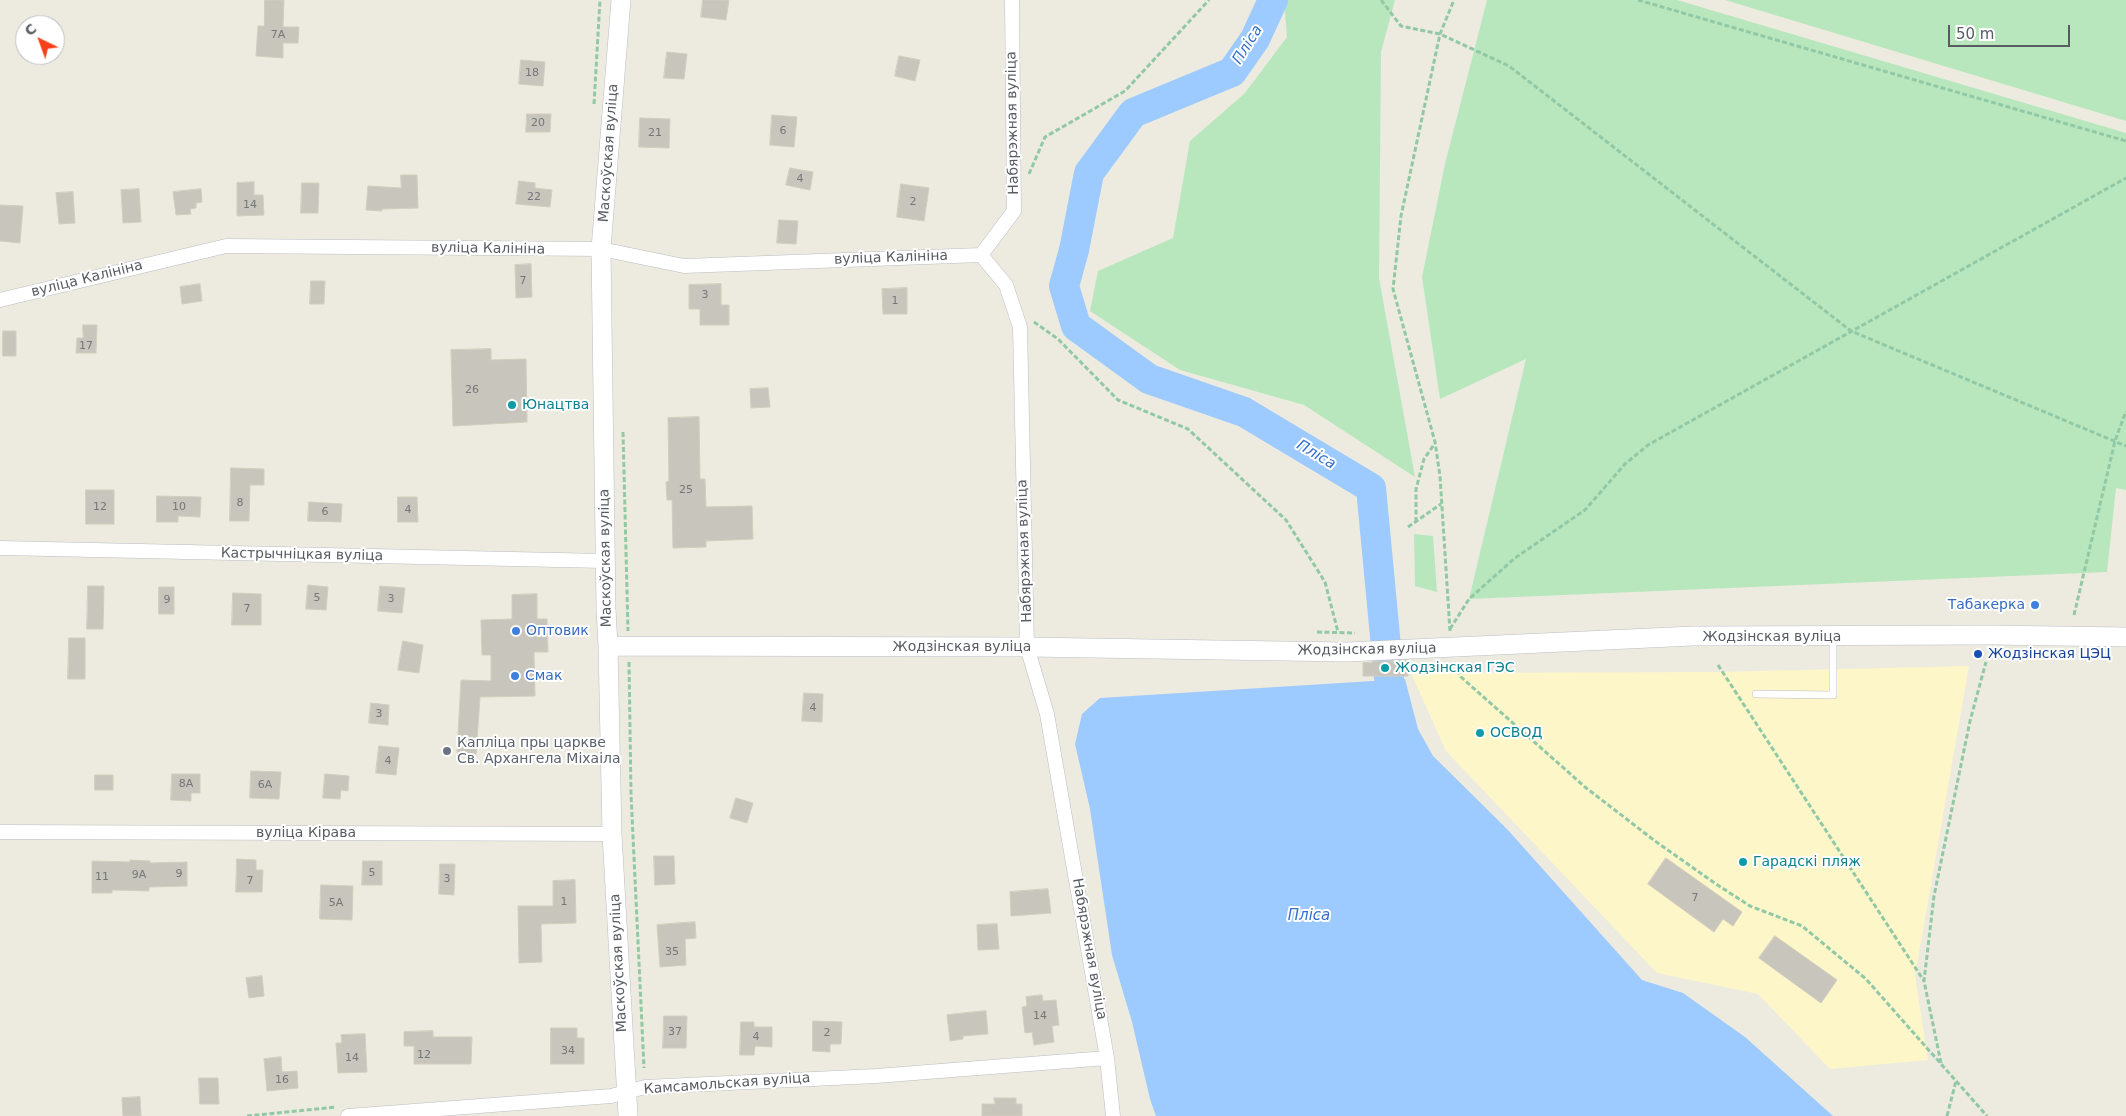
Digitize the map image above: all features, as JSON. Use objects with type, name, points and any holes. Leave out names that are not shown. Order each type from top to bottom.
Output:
[{"type":"main road","name":"Маскоўская вуліца","points":[[621,0],[602,249],[605,561],[612,834],[628,1116]]},
{"type":"main road","name":"Жодзінская вуліца","points":[[608,646],[1027,647],[1347,652],[1403,651],[1692,636],[1992,635],[2126,637]]},
{"type":"street","name":"Набярэжная вуліца","points":[[1012,0],[1014,211],[981,255],[1006,285],[1020,326],[1027,647],[1047,714],[1107,1058],[1113,1116]]},
{"type":"street","name":"вуліца Калініна","points":[[0,300],[226,246],[602,249],[684,266],[981,255]]},
{"type":"street","name":"Кастрычніцкая вуліца","points":[[0,548],[605,561]]},
{"type":"street","name":"вуліца Кірава","points":[[0,832],[612,834]]},
{"type":"street","name":"Камсамольская вуліца","points":[[348,1116],[611,1096],[645,1087],[876,1076],[1107,1058]]},
{"type":"lane","points":[[1756,694],[1833,694],[1833,637]]},
{"type":"path","points":[[1028,178],[1045,137],[1125,91],[1210,0]]},
{"type":"path","points":[[1381,0],[1401,26],[1440,34],[1509,66],[1851,330],[2126,446]]},
{"type":"path","points":[[1454,0],[1440,34],[1401,216],[1393,289],[1435,442],[1440,476],[1450,630],[1448,648],[1457,672],[1585,787],[1655,841],[1750,906],[1802,926],[1866,979],[1987,1116]]},
{"type":"path","points":[[1638,0],[2126,141]]},
{"type":"path","points":[[1450,630],[1469,599],[1515,558],[1585,510],[1625,464],[1648,445],[2126,178]]},
{"type":"path","points":[[1014,307],[1058,339],[1118,400],[1188,430],[1286,520],[1325,582],[1338,632]]},
{"type":"path","points":[[2074,615],[2115,441],[2126,411]]},
{"type":"path","points":[[623,430],[631,794],[645,1087]]},
{"type":"path","points":[[1416,522],[1416,489],[1424,459],[1435,442]]},
{"type":"path","points":[[1408,527],[1442,504]]},
{"type":"path","points":[[1942,1065],[1924,981],[1934,896],[1970,721],[1986,662]]},
{"type":"path","points":[[1718,665],[1924,981]]},
{"type":"path","points":[[1947,1116],[1956,1081]]},
{"type":"green space","points":[[1284,0],[1395,0],[1381,52],[1379,278],[1415,477],[1304,405],[1180,370],[1090,311],[1098,271],[1173,238],[1190,141],[1245,93],[1287,37]]},
{"type":"green space","points":[[1487,0],[1677,0],[2126,133],[2126,490],[2116,488],[2107,572],[1469,599],[1526,359],[1440,399],[1422,277],[1445,164]]},
{"type":"green space","points":[[1725,0],[2126,0],[2126,121]]},
{"type":"green space","points":[[1414,534],[1433,536],[1437,592],[1415,586]]},
{"type":"sand","name":"Гарадскі пляж","points":[[1969,666],[1915,976],[1928,1060],[1830,1069],[1758,994],[1657,973],[1446,751],[1411,673],[1717,672]]},
{"type":"water","name":"Пліса","points":[[1405,679],[1418,729],[1433,756],[1507,829],[1642,980],[1683,993],[1745,1037],[1833,1116],[1156,1116],[1150,1099],[1132,1022],[1112,955],[1090,809],[1075,744],[1082,714],[1100,698]]},
{"type":"building","points":[[265,0],[284,0],[283,27],[299,27],[298,43],[283,43],[283,58],[256,56],[258,26],[264,26]]},
{"type":"building","points":[[703,0],[729,0],[726,20],[701,17]]},
{"type":"building","points":[[667,52],[687,54],[684,79],[664,78]]},
{"type":"building","points":[[899,56],[920,60],[915,81],[895,76]]},
{"type":"building","points":[[521,60],[545,62],[543,86],[519,84]]},
{"type":"building","points":[[527,114],[551,114],[550,132],[526,132]]},
{"type":"building","points":[[772,115],[797,117],[794,147],[770,145]]},
{"type":"building","points":[[640,118],[670,119],[669,148],[639,147]]},
{"type":"building","points":[[790,168],[813,172],[810,190],[786,185]]},
{"type":"building","points":[[401,175],[417,175],[418,208],[382,209],[382,211],[366,210],[368,186],[401,188]]},
{"type":"building","points":[[519,181],[535,183],[535,188],[552,190],[550,207],[516,204]]},
{"type":"building","points":[[254,182],[254,195],[263,195],[264,215],[237,216],[237,183]]},
{"type":"building","points":[[302,183],[319,183],[318,213],[301,213]]},
{"type":"building","points":[[901,184],[929,188],[924,221],[897,217]]},
{"type":"building","points":[[139,189],[141,222],[123,223],[121,190]]},
{"type":"building","points":[[201,189],[202,202],[196,203],[196,208],[190,209],[191,214],[176,215],[173,192]]},
{"type":"building","points":[[73,192],[75,223],[59,224],[56,193]]},
{"type":"building","points":[[0,205],[23,206],[20,243],[0,241]]},
{"type":"building","points":[[779,220],[798,221],[796,244],[777,243]]},
{"type":"building","points":[[531,264],[532,297],[516,298],[515,265]]},
{"type":"building","points":[[311,281],[325,281],[324,304],[310,304]]},
{"type":"building","points":[[200,284],[202,301],[182,304],[180,287]]},
{"type":"building","points":[[721,284],[721,305],[729,305],[729,325],[700,325],[700,309],[689,309],[689,285]]},
{"type":"building","points":[[907,288],[907,314],[883,314],[882,289]]},
{"type":"building","points":[[83,325],[97,325],[96,353],[76,353],[77,338],[83,338]]},
{"type":"building","points":[[3,331],[16,331],[16,356],[3,356]]},
{"type":"building","points":[[491,349],[491,360],[526,359],[527,422],[453,426],[451,350]]},
{"type":"building","points":[[768,388],[770,407],[751,408],[750,389]]},
{"type":"building","points":[[699,417],[700,479],[705,479],[706,507],[752,506],[753,539],[706,541],[706,547],[673,548],[672,500],[667,500],[666,482],[669,481],[668,418]]},
{"type":"building","points":[[231,468],[264,469],[264,485],[250,485],[249,521],[230,521]]},
{"type":"building","points":[[86,490],[114,490],[114,524],[86,524]]},
{"type":"building","points":[[157,496],[201,497],[200,517],[178,516],[178,522],[157,522]]},
{"type":"building","points":[[398,497],[417,497],[418,522],[398,522]]},
{"type":"building","points":[[309,502],[342,504],[341,522],[308,521]]},
{"type":"building","points":[[308,585],[328,587],[326,610],[306,609]]},
{"type":"building","points":[[88,586],[104,586],[103,629],[87,629]]},
{"type":"building","points":[[380,586],[405,588],[402,613],[378,611]]},
{"type":"building","points":[[159,587],[174,587],[174,614],[159,614]]},
{"type":"building","points":[[233,593],[261,594],[261,625],[232,625]]},
{"type":"building","points":[[537,594],[537,619],[547,619],[548,652],[534,652],[535,696],[480,697],[476,755],[457,753],[461,680],[491,681],[491,655],[482,655],[481,620],[512,619],[512,595]]},
{"type":"building","points":[[69,638],[85,638],[85,679],[68,679]]},
{"type":"building","points":[[403,641],[423,645],[419,673],[398,670]]},
{"type":"building","name":"Жодзінская ГЭС","points":[[1408,660],[1408,676],[1363,676],[1363,663]]},
{"type":"building","points":[[804,693],[823,694],[822,722],[802,721]]},
{"type":"building","points":[[371,703],[389,705],[388,725],[369,723]]},
{"type":"building","points":[[379,746],[399,748],[396,775],[376,773]]},
{"type":"building","points":[[251,771],[281,772],[279,799],[250,798]]},
{"type":"building","points":[[172,774],[200,774],[200,793],[191,793],[191,801],[171,800]]},
{"type":"building","points":[[325,774],[349,776],[348,791],[341,790],[340,799],[323,798]]},
{"type":"building","points":[[95,775],[113,775],[113,790],[95,790]]},
{"type":"building","points":[[736,798],[753,803],[747,823],[730,818]]},
{"type":"building","points":[[654,856],[674,856],[675,884],[655,885]]},
{"type":"building","points":[[1666,858],[1742,912],[1733,926],[1723,919],[1714,932],[1648,884]]},
{"type":"building","points":[[237,859],[256,860],[256,870],[263,870],[262,892],[236,892]]},
{"type":"building","points":[[130,860],[150,861],[150,863],[187,862],[187,886],[149,887],[149,891],[112,890],[112,893],[92,893],[92,861],[130,862]]},
{"type":"building","points":[[363,861],[382,861],[382,885],[362,885]]},
{"type":"building","points":[[440,864],[455,864],[454,895],[439,894]]},
{"type":"building","points":[[575,880],[576,923],[541,924],[542,962],[519,963],[518,906],[553,906],[553,881]]},
{"type":"building","points":[[321,885],[353,886],[352,920],[320,919]]},
{"type":"building","points":[[1048,889],[1051,913],[1011,916],[1010,892]]},
{"type":"building","points":[[695,922],[696,938],[685,939],[686,965],[660,967],[657,925]]},
{"type":"building","points":[[997,924],[999,949],[978,950],[977,925]]},
{"type":"building","points":[[1775,936],[1837,980],[1821,1003],[1759,958]]},
{"type":"building","points":[[262,976],[264,996],[249,998],[246,978]]},
{"type":"building","points":[[1042,995],[1043,1001],[1056,1000],[1059,1025],[1052,1026],[1054,1042],[1034,1045],[1032,1032],[1025,1033],[1022,1007],[1027,1006],[1026,997]]},
{"type":"building","points":[[986,1011],[988,1034],[963,1036],[963,1039],[950,1041],[947,1015]]},
{"type":"building","points":[[664,1016],[687,1016],[686,1048],[663,1048]]},
{"type":"building","points":[[813,1021],[842,1022],[841,1044],[830,1044],[830,1052],[813,1051]]},
{"type":"building","points":[[741,1022],[754,1022],[754,1027],[772,1027],[772,1047],[755,1046],[754,1055],[740,1055]]},
{"type":"building","points":[[551,1028],[577,1028],[577,1038],[584,1038],[584,1064],[551,1064]]},
{"type":"building","points":[[433,1031],[433,1037],[472,1037],[471,1064],[414,1064],[414,1046],[404,1046],[404,1032]]},
{"type":"building","points":[[365,1034],[367,1072],[338,1073],[336,1043],[342,1043],[341,1035]]},
{"type":"building","points":[[281,1057],[282,1072],[297,1071],[298,1088],[267,1091],[264,1059]]},
{"type":"building","points":[[199,1078],[218,1078],[219,1104],[200,1104]]},
{"type":"building","points":[[140,1097],[141,1116],[123,1116],[122,1098]]},
{"type":"building","points":[[994,1098],[1016,1098],[1016,1104],[1022,1104],[1022,1116],[982,1116],[982,1104],[995,1104]]},
{"type":"waterway","name":"Пліса","points":[[1273,0],[1255,39],[1232,72],[1133,113],[1089,173],[1074,250],[1064,286],[1076,326],[1149,379],[1244,412],[1371,488],[1393,721]]},
{"type":"place","name":"Юнацтва","points":[[512,405]]},
{"type":"place","name":"Табакерка","points":[[2035,605]]},
{"type":"place","name":"Оптовик","points":[[516,631]]},
{"type":"place","name":"Жодзінская ЦЭЦ","points":[[1978,654]]},
{"type":"place","name":"Жодзінская ГЭС","points":[[1385,668]]},
{"type":"place","name":"Смак","points":[[515,676]]},
{"type":"place","name":"ОСВОД","points":[[1480,733]]},
{"type":"place","name":"Капліца пры царкве Св. Архангела Міхаіла","points":[[447,751]]},
{"type":"place","name":"Гарадскі пляж","points":[[1743,862]]}]
